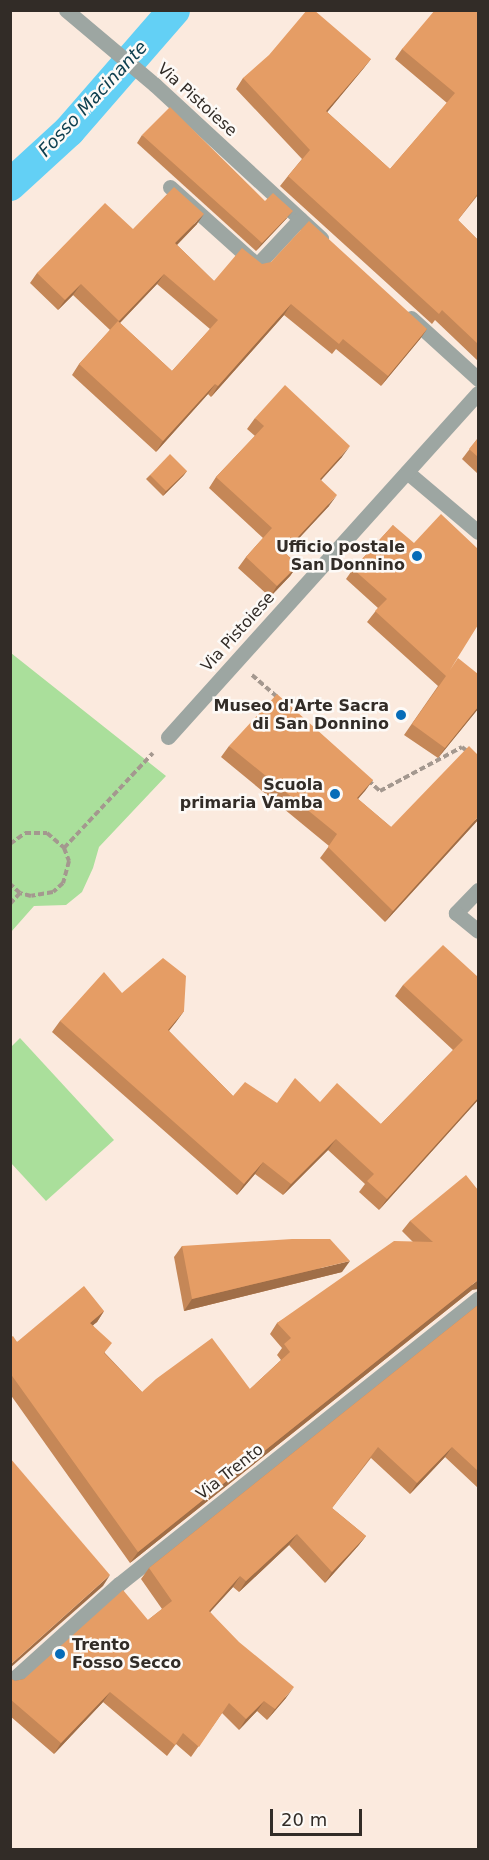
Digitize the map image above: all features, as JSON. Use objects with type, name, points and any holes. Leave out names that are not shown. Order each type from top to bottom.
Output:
[{"type":"street","name":"Via Pistoiese","points":[[70,14],[155,85],[334,250]]},
{"type":"street","points":[[170,187],[257,265],[300,219]]},
{"type":"street","points":[[403,311],[478,379]]},
{"type":"street","name":"Via Pistoiese","points":[[168,737],[478,393]]},
{"type":"street","points":[[407,472],[478,532]]},
{"type":"street","points":[[478,890],[456,914],[478,931]]},
{"type":"street","name":"Via Trento","points":[[10,1682],[119,1584],[478,1298]]},
{"type":"path","points":[[237,660],[279,699]]},
{"type":"path","points":[[64,848],[168,737]]},
{"type":"path","points":[[363,776],[380,791],[462,747],[470,753]]},
{"type":"path","points":[[10,844],[26,833],[37,832],[57,839],[64,848],[69,861],[63,883],[53,892],[43,896],[20,893],[10,884]]},
{"type":"path","points":[[10,904],[20,893]]},
{"type":"green space","points":[[11,653],[166,776],[99,847],[93,868],[82,892],[66,905],[34,906],[11,932]]},
{"type":"green space","points":[[20,1038],[114,1140],[46,1201],[11,1163],[11,1047]]},
{"type":"building","points":[[307,10],[314,10],[371,59],[326,111],[390,169],[455,93],[402,49],[435,10],[478,10],[478,193],[458,220],[478,240],[478,344],[442,310],[439,314],[288,176],[310,150],[243,78],[269,55]]},
{"type":"building","points":[[170,107],[265,201],[273,193],[293,211],[262,243],[142,135]]},
{"type":"building","points":[[174,187],[204,214],[175,243],[214,281],[242,248],[262,264],[271,262],[309,221],[427,329],[388,376],[343,339],[339,344],[291,304],[218,386],[215,384],[163,441],[79,364],[118,321],[172,371],[218,320],[164,274],[119,321],[81,284],[65,300],[37,273],[105,203],[133,229]]},
{"type":"building","points":[[285,385],[350,446],[320,479],[337,495],[284,552],[298,565],[277,586],[246,557],[272,528],[216,477],[264,426],[255,418]]},
{"type":"building","points":[[478,438],[478,457],[469,449]]},
{"type":"building","points":[[170,454],[187,471],[166,491],[150,475]]},
{"type":"building","points":[[441,514],[478,549],[478,625],[450,670],[458,658],[478,674],[478,707],[445,748],[412,724],[446,676],[375,611],[387,599],[353,569],[393,525],[414,543]]},
{"type":"building","points":[[277,694],[373,780],[357,798],[391,827],[469,746],[478,755],[478,817],[393,911],[328,847],[337,834],[229,746]]},
{"type":"building","points":[[443,945],[478,977],[478,1098],[387,1199],[367,1181],[374,1174],[336,1139],[291,1184],[263,1162],[244,1184],[60,1021],[104,972],[122,993],[163,958],[186,976],[184,1011],[168,1030],[233,1096],[245,1082],[277,1103],[295,1078],[320,1102],[337,1083],[381,1124],[463,1040],[403,985]]},
{"type":"building","points":[[466,1175],[478,1190],[478,1280],[138,1552],[10,1373],[10,1338],[13,1336],[17,1342],[84,1286],[104,1311],[90,1323],[112,1343],[104,1353],[142,1392],[212,1338],[250,1389],[290,1352],[284,1344],[291,1338],[277,1323],[394,1241],[433,1242],[410,1221]]},
{"type":"building","points":[[330,1239],[350,1261],[192,1299],[182,1246]]},
{"type":"building","points":[[478,1305],[478,1471],[452,1447],[417,1483],[378,1447],[332,1508],[366,1536],[332,1572],[297,1534],[246,1581],[240,1576],[209,1611],[239,1642],[294,1687],[275,1709],[264,1701],[246,1719],[229,1703],[199,1747],[183,1733],[175,1745],[110,1692],[61,1743],[10,1699],[10,1678],[15,1681],[24,1679],[123,1590],[148,1620],[172,1601],[149,1568]]},
{"type":"building","points":[[10,1458],[110,1575],[10,1665]]},
{"type":"waterway","name":"Fosso Macinante","points":[[10,185],[69,131],[174,10]]},
{"type":"place","name":"Ufficio postale San Donnino","points":[[417,556]]},
{"type":"place","name":"Museo d'Arte Sacra di San Donnino","points":[[401,715]]},
{"type":"place","name":"Scuola primaria Vamba","points":[[335,794]]},
{"type":"place","name":"Trento Fosso Secco","points":[[60,1654]]}]
